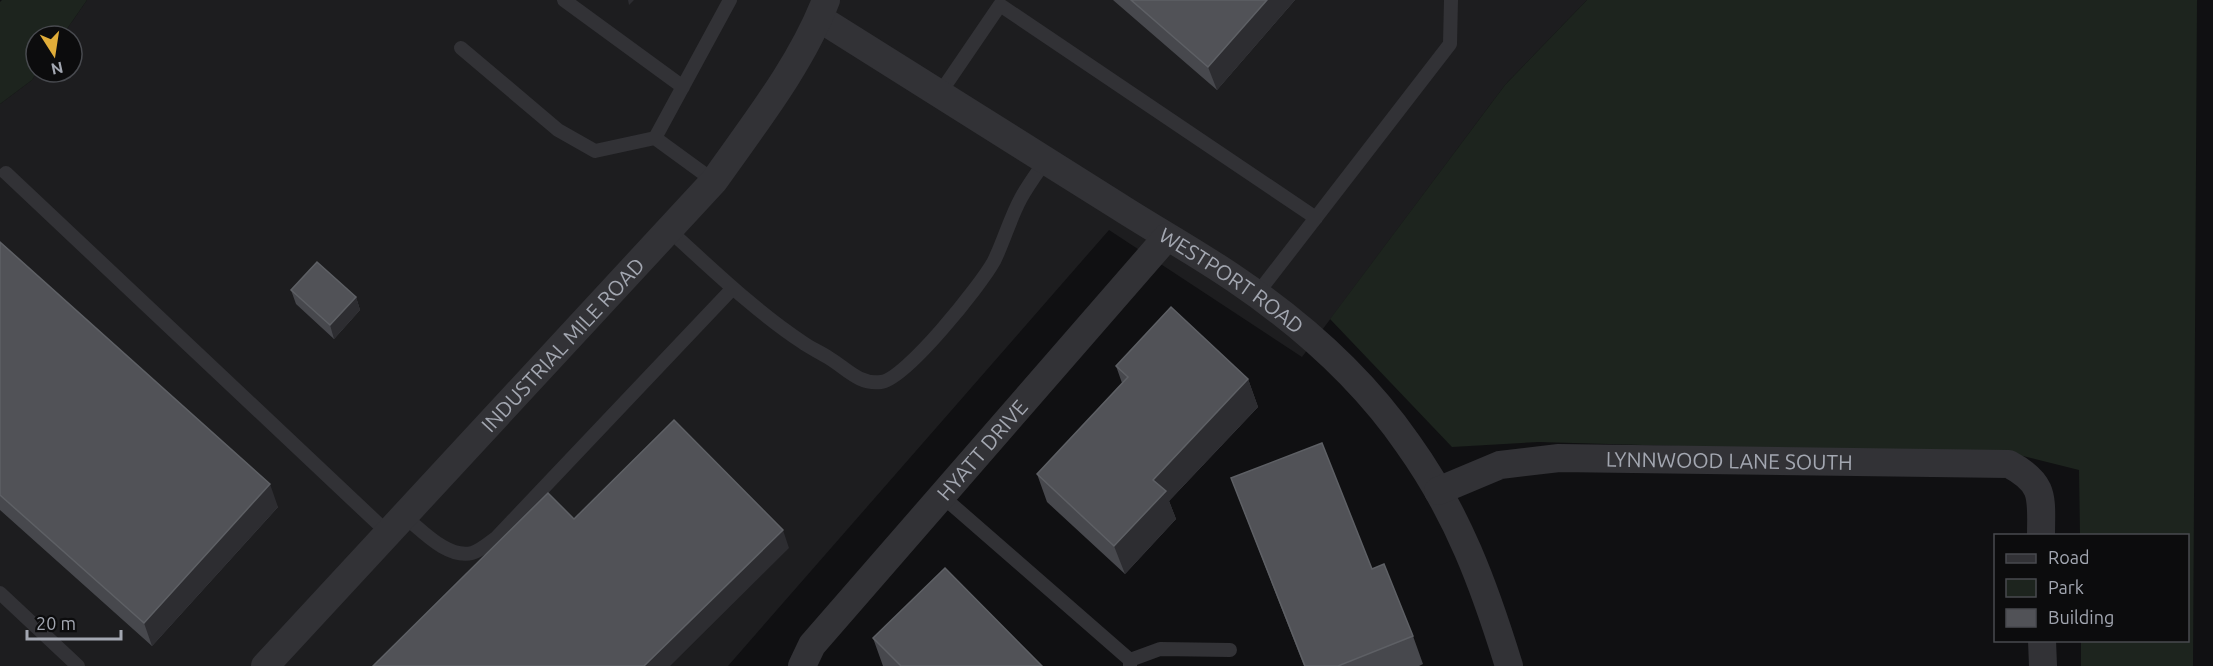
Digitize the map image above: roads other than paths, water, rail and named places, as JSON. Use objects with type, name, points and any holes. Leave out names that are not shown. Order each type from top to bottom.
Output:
[{"type":"street","name":"WESTPORT ROAD","points":[[823,9],[940,93],[1257,294],[1319,344],[1370,397],[1408,443],[1438,491],[1468,547],[1490,605],[1509,666]]},
{"type":"street","name":"INDUSTRIAL MILE ROAD","points":[[266,666],[714,181],[777,91],[823,9]]},
{"type":"street","name":"HYATT DRIVE","points":[[802,666],[812,645],[1167,237]]},
{"type":"street","name":"LYNNWOOD LANE SOUTH","points":[[1438,491],[1500,465],[1558,458],[2009,464],[2025,473],[2036,484],[2041,498],[2041,534]]},
{"type":"street","points":[[2042,642],[2043,666]]},
{"type":"lane","points":[[564,0],[683,87]]},
{"type":"lane","points":[[655,138],[730,0]]},
{"type":"lane","points":[[1257,294],[1450,44],[1451,0]]},
{"type":"lane","points":[[940,93],[1003,2],[1316,218]]},
{"type":"lane","points":[[461,48],[558,130],[595,151],[655,138],[714,181]]},
{"type":"lane","points":[[670,231],[733,288],[802,342],[830,358],[854,376],[869,383],[884,382],[899,372],[929,344],[984,276],[994,261],[1020,199],[1046,160]]},
{"type":"lane","points":[[6,173],[396,524],[451,552],[462,555],[475,553],[496,538],[733,288]]},
{"type":"lane","points":[[942,496],[1130,663],[1160,649],[1230,650]]},
{"type":"lane","points":[[0,593],[78,666]]}]
